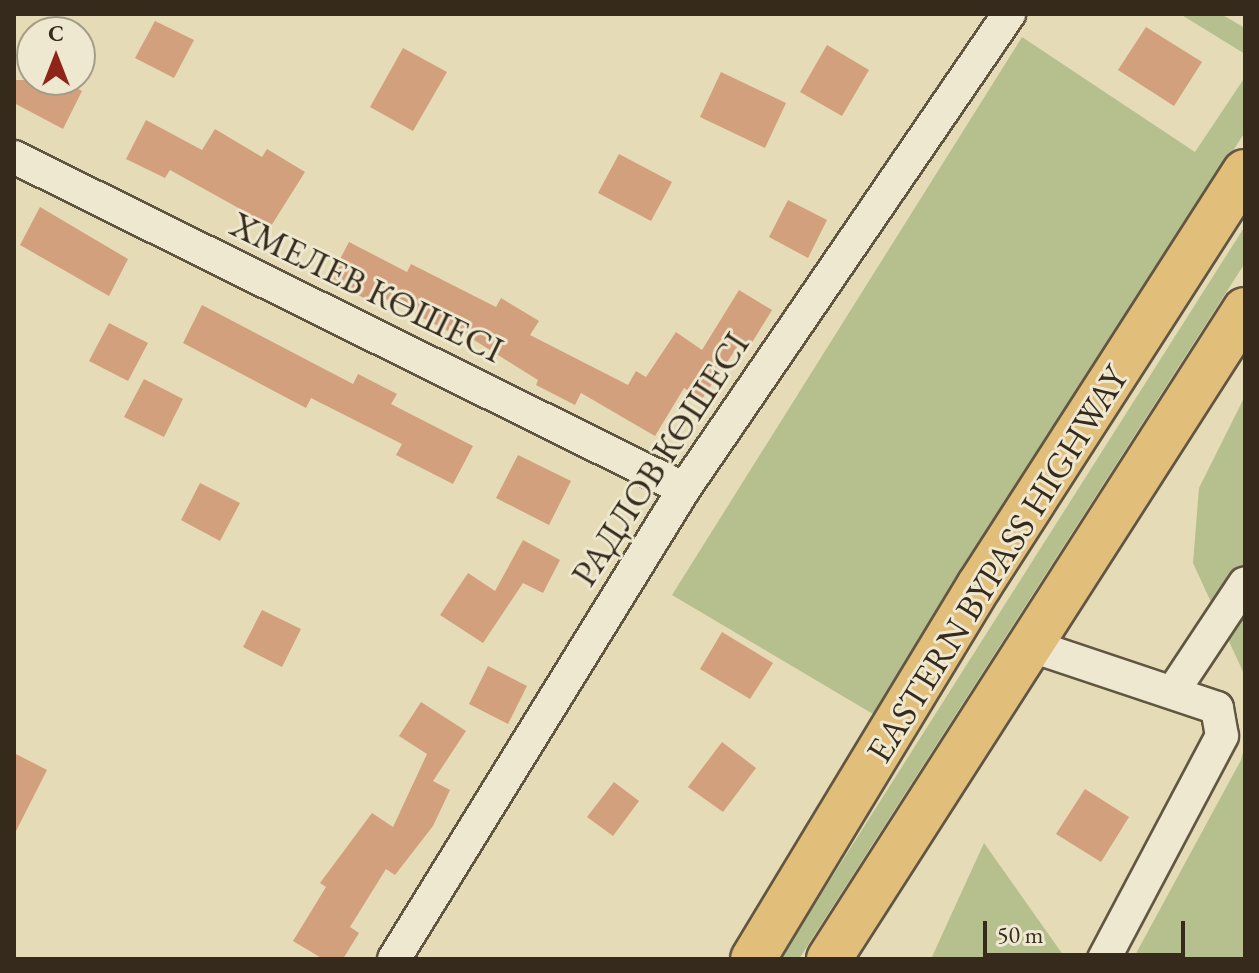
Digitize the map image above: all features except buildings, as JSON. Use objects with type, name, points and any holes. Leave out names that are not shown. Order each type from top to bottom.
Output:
[{"type":"main road","name":"EASTERN BYPASS HIGHWAY","points":[[753,959],[979,586],[1245,172]]},
{"type":"main road","name":"EASTERN BYPASS HIGHWAY","points":[[829,959],[1245,310]]},
{"type":"street","name":"РАДЛОВ КӨШЕСІ","points":[[394,959],[684,489],[1009,14]]},
{"type":"street","name":"ХМЕЛЕВ КӨШЕСІ","points":[[14,157],[684,489]]},
{"type":"street","points":[[1174,690],[1245,583]]},
{"type":"street","points":[[1032,646],[1174,690],[1217,708],[1222,736],[1104,959]]},
{"type":"green space","points":[[1180,14],[1221,14],[1245,28],[1245,54]]},
{"type":"green space","points":[[1022,37],[1195,152],[1245,77],[1245,132],[873,714],[672,595]]},
{"type":"green space","points":[[1245,226],[1245,263],[799,959],[780,959]]},
{"type":"green space","points":[[1245,396],[1245,676],[1193,563],[1199,488]]},
{"type":"green space","points":[[1245,744],[1245,959],[1133,959],[1241,760]]},
{"type":"green space","points":[[984,843],[1066,959],[931,959]]}]
